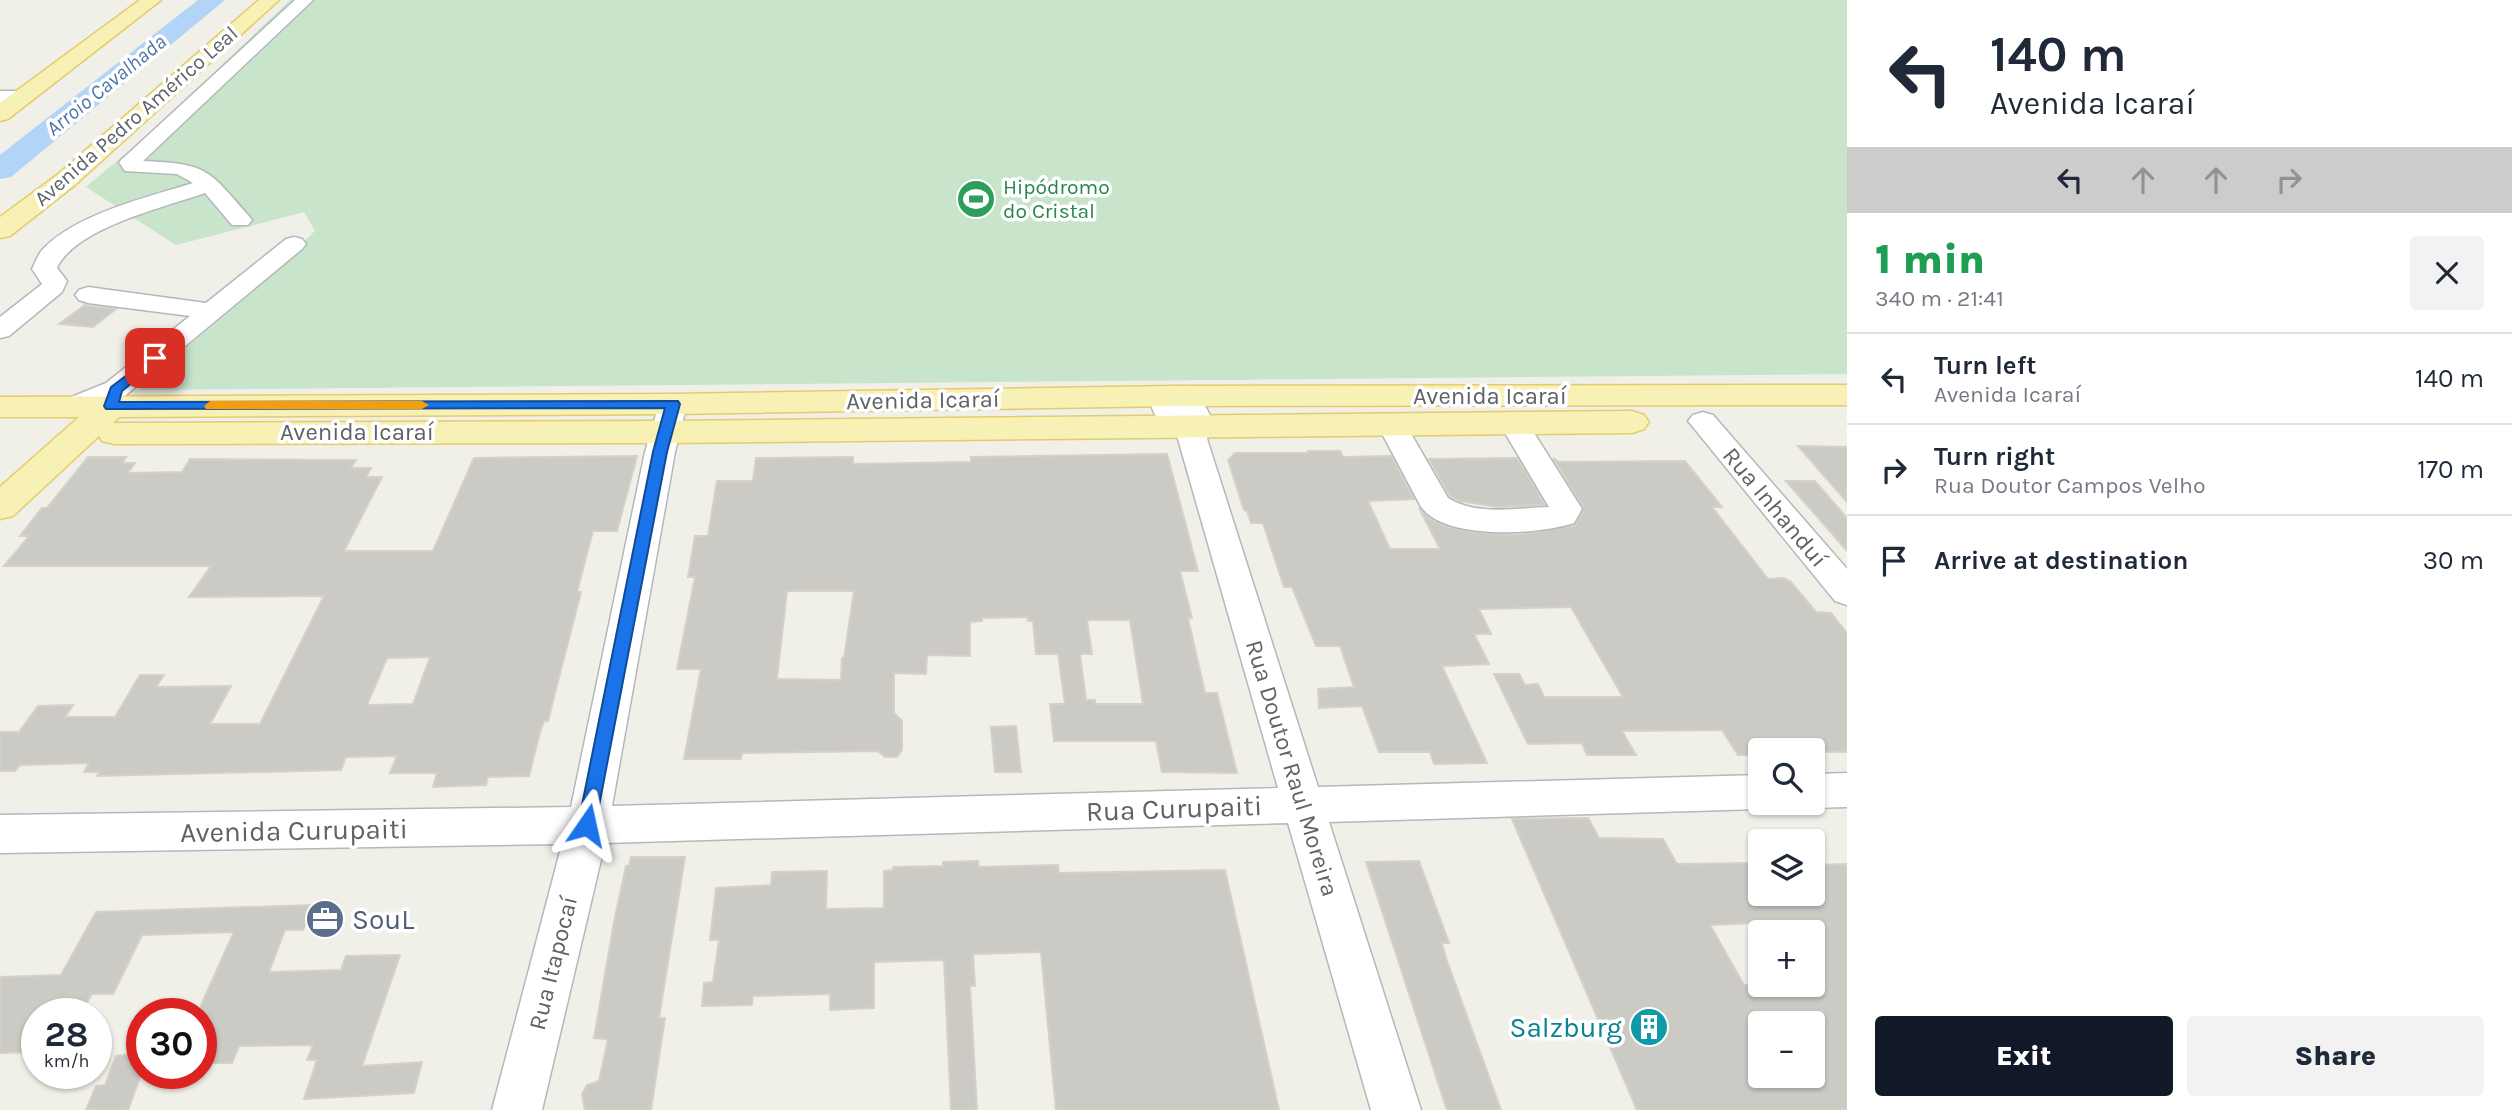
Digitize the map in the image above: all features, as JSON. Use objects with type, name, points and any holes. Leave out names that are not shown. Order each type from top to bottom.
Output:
[{"type":"main road","points":[[0,114],[152,0]]},
{"type":"main road","name":"Avenida Pedro Américo Leal","points":[[0,230],[66,180],[270,0]]},
{"type":"main road","name":"Avenida Icaraí","points":[[1181,411],[1392,424],[1514,423],[1847,395]]},
{"type":"main road","points":[[0,507],[77,420],[113,398]]},
{"type":"main road","name":"Avenida Icaraí","points":[[113,398],[669,418]]},
{"type":"main road","name":"Avenida Icaraí","points":[[0,407],[77,420],[669,418],[1705,408],[1847,420]]},
{"type":"main road","name":"Avenida Icaraí","points":[[0,434],[44,433],[77,420]]},
{"type":"main road","points":[[0,471],[44,433]]},
{"type":"street","points":[[240,219],[191,171],[144,168],[133,166],[130,162],[305,0]]},
{"type":"street","points":[[0,97],[23,96]]},
{"type":"street","points":[[0,330],[53,287],[55,281],[44,269],[48,256],[80,232],[100,222],[208,185]]},
{"type":"street","points":[[113,398],[212,311],[294,244]]},
{"type":"street","points":[[88,295],[212,311]]},
{"type":"street","name":"Rua Inhanduí","points":[[1705,408],[1847,592]]},
{"type":"street","name":"Rua Doutor Raul Moreira","points":[[1181,411],[1396,1110]]},
{"type":"street","name":"Rua Itapocaí","points":[[517,1110],[587,825],[669,418]]},
{"type":"street","points":[[1392,424],[1436,505],[1446,514],[1462,519],[1553,518],[1563,515],[1566,509],[1514,423]]},
{"type":"street","points":[[1825,791],[1847,790]]},
{"type":"street","name":"Rua Curupaiti","points":[[587,825],[1748,792]]},
{"type":"street","name":"Avenida Curupaiti","points":[[0,834],[587,825]]},
{"type":"green space","name":"Hipódromo do Cristal","points":[[290,0],[1847,0],[1847,374],[139,390],[315,231],[304,212],[176,245],[86,187],[163,122]]},
{"type":"building","points":[[85,305],[116,309],[93,327],[59,324]]},
{"type":"building","points":[[1798,446],[1847,447],[1847,502]]},
{"type":"building","points":[[1308,451],[1340,451],[1343,457],[1391,456],[1414,499],[1368,501],[1390,549],[1440,549],[1419,508],[1430,519],[1469,532],[1516,535],[1575,526],[1584,508],[1553,458],[1559,462],[1685,461],[1722,507],[1712,507],[1768,579],[1784,578],[1791,582],[1816,612],[1831,613],[1847,633],[1847,752],[1825,752],[1825,738],[1748,738],[1748,755],[1738,755],[1722,730],[1622,731],[1636,755],[1587,755],[1582,743],[1528,744],[1494,674],[1519,674],[1525,685],[1538,684],[1544,697],[1623,697],[1571,607],[1479,609],[1491,634],[1474,634],[1489,664],[1442,666],[1487,763],[1434,764],[1430,752],[1379,752],[1362,706],[1319,708],[1318,689],[1354,687],[1340,646],[1316,646],[1292,587],[1284,587],[1263,523],[1251,523],[1247,511],[1244,510],[1228,460],[1235,453],[1309,453]]},
{"type":"building","points":[[1167,454],[1198,571],[1180,571],[1192,618],[1188,618],[1205,693],[1217,693],[1237,773],[1162,772],[1156,741],[1054,741],[1050,704],[1065,704],[1058,654],[1036,654],[1033,621],[1028,621],[1028,617],[982,618],[982,621],[970,622],[970,656],[927,655],[926,674],[894,673],[894,713],[902,721],[902,750],[897,757],[885,757],[878,751],[742,753],[741,759],[684,759],[701,669],[677,669],[695,577],[688,577],[695,536],[708,536],[717,481],[753,481],[756,458],[853,457],[853,464],[971,462],[971,457]],"holes":[[[787,591],[854,591],[842,658],[841,680],[777,679]],[[1087,620],[1130,620],[1143,704],[1095,704],[1095,700],[1086,700],[1080,654],[1092,654]]]},
{"type":"building","points":[[637,456],[617,531],[593,531],[577,592],[581,592],[548,721],[544,721],[540,732],[529,776],[488,777],[486,785],[433,787],[437,773],[390,773],[397,756],[346,757],[341,770],[97,776],[100,772],[84,772],[89,763],[20,765],[15,771],[0,771],[0,732],[19,732],[38,706],[73,705],[65,717],[115,717],[140,675],[164,675],[156,687],[231,686],[210,724],[260,724],[324,596],[189,597],[211,566],[4,566],[29,536],[20,536],[42,508],[47,508],[88,457],[126,457],[122,463],[135,463],[128,473],[182,472],[190,459],[356,460],[351,468],[371,468],[366,477],[382,477],[344,551],[433,551],[474,458]],"holes":[[[430,657],[413,704],[367,705],[387,658]]]},
{"type":"building","points":[[1517,458],[1545,505],[1497,507],[1460,501],[1450,496],[1429,459]]},
{"type":"building","points":[[1786,481],[1815,481],[1847,518],[1847,551]]},
{"type":"building","points":[[1016,726],[1021,772],[995,772],[991,727]]},
{"type":"building","points":[[1588,818],[1599,838],[1663,839],[1677,864],[1747,863],[1748,906],[1825,906],[1825,865],[1847,864],[1847,1110],[1637,1110],[1512,819]]},
{"type":"building","points":[[631,857],[685,857],[659,1018],[665,1018],[651,1110],[585,1110],[582,1094],[587,1085],[599,1081],[608,1039],[594,1038],[614,922],[626,866],[629,866]]},
{"type":"building","points":[[978,861],[979,867],[1058,865],[1059,873],[1225,870],[1279,1110],[1056,1110],[1041,952],[973,954],[975,986],[970,986],[977,1110],[951,1110],[944,960],[874,962],[874,1008],[830,1010],[830,994],[753,996],[752,1005],[702,1006],[704,983],[713,982],[719,940],[710,940],[716,888],[771,885],[772,872],[827,871],[826,909],[884,908],[884,871],[894,870],[893,867],[943,866],[943,862]]},
{"type":"building","points":[[1419,861],[1449,943],[1442,943],[1446,958],[1501,1110],[1447,1110],[1366,862]]},
{"type":"building","points":[[312,905],[303,930],[285,930],[269,972],[341,970],[346,956],[400,955],[362,1066],[422,1062],[414,1093],[304,1099],[317,1060],[307,1060],[313,1045],[239,1046],[232,1063],[217,1063],[217,998],[204,998],[234,932],[142,935],[113,994],[92,994],[90,998],[21,998],[21,1052],[0,1053],[0,977],[61,975],[96,912]]},
{"type":"building","points":[[126,1055],[126,1089],[136,1089],[128,1110],[86,1110],[95,1089],[112,1089],[112,1067],[116,1056]]},
{"type":"waterway","name":"Arroio Cavalhada","points":[[0,170],[213,0]]},
{"type":"slow traffic","points":[[210,406],[422,405]]},
{"type":"place","name":"Hipódromo do Cristal","points":[[976,199]]},
{"type":"place","name":"SouL","points":[[325,919]]},
{"type":"place","name":"Salzburg","points":[[1649,1027]]},
{"type":"route","points":[[155,358],[116,389],[111,406],[673,404],[664,432],[587,825]]}]
